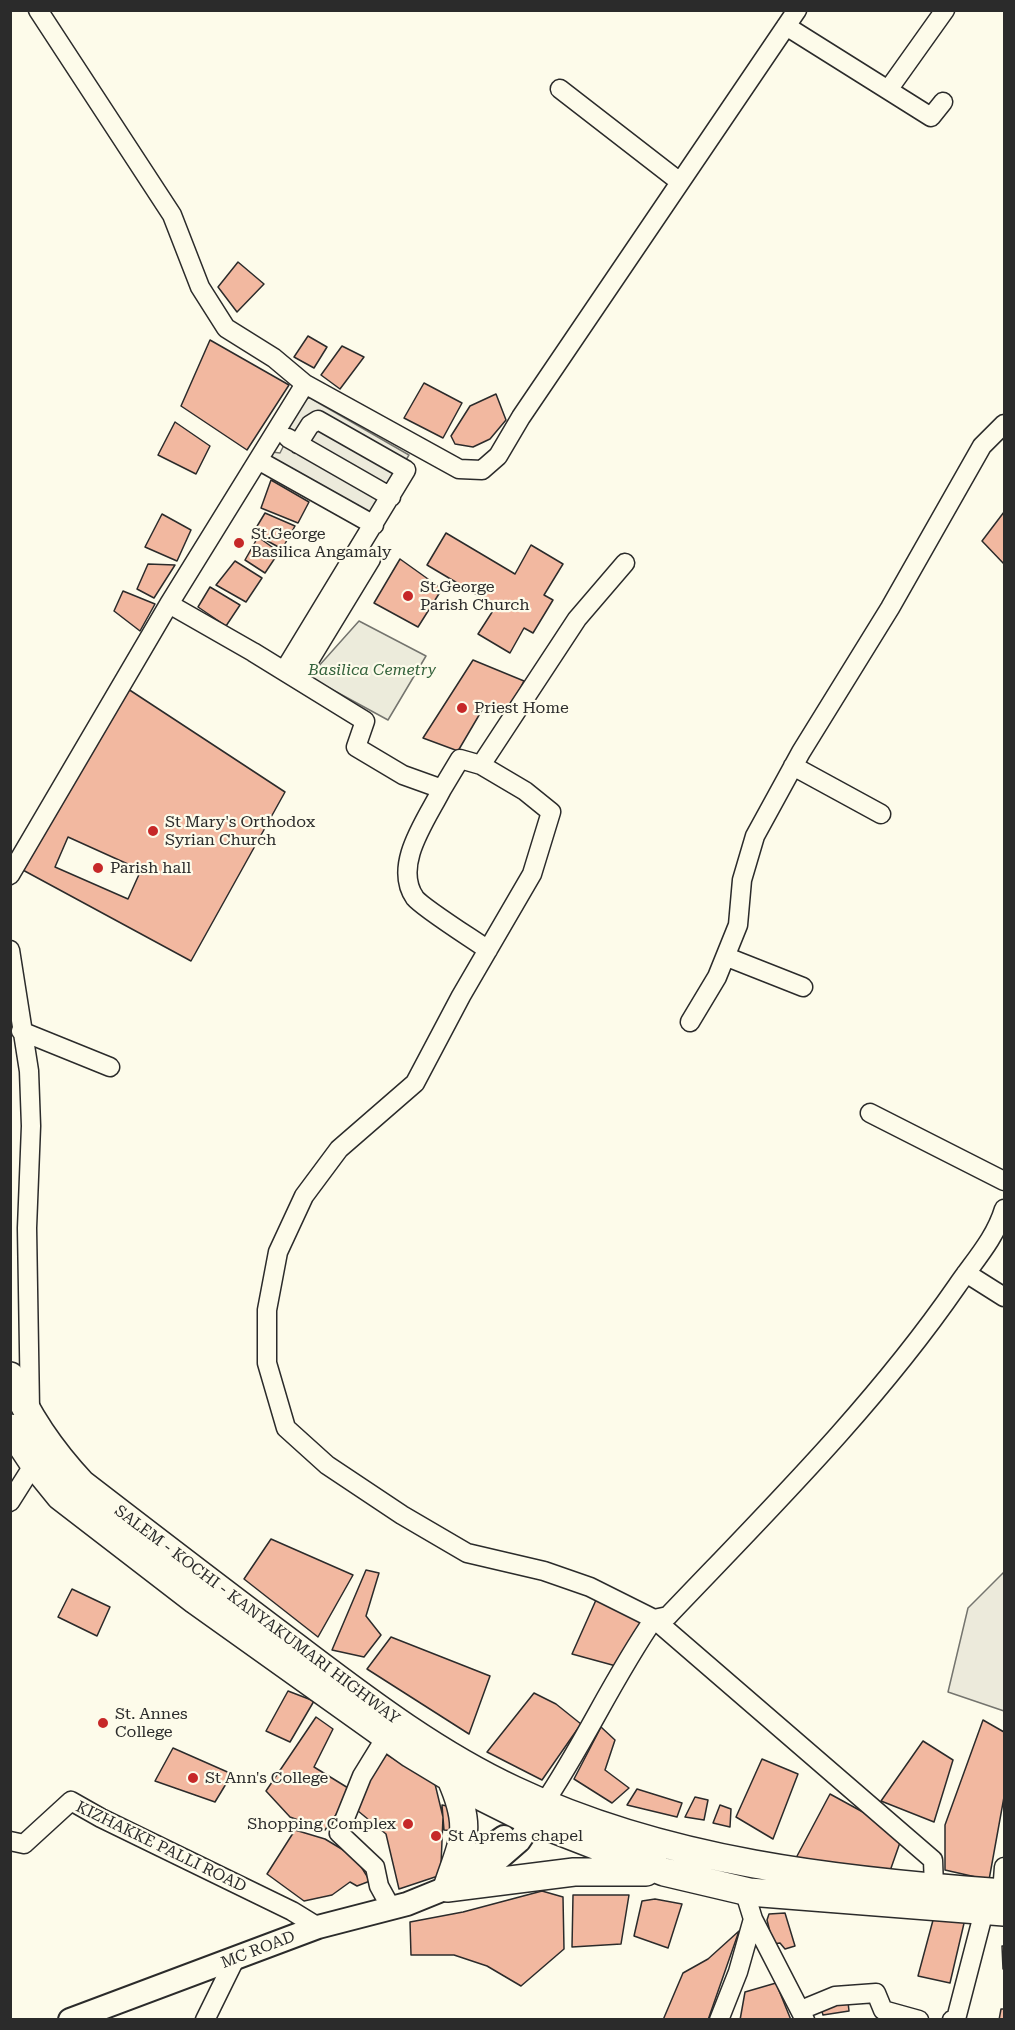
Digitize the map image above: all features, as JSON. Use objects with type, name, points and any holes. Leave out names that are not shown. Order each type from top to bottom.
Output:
[{"type":"highway","name":"SALEM - KOCHI - KANYAKUMARI HIGHWAY","points":[[10,1376],[21,1424],[34,1464],[60,1496],[216,1616],[386,1737],[451,1779],[532,1810],[664,1872],[744,1890],[1000,1895]]},
{"type":"highway","name":"SALEM - KOCHI - KANYAKUMARI HIGHWAY","points":[[21,1424],[82,1484],[189,1567],[356,1692],[532,1810],[742,1862],[850,1880],[1000,1895]]},
{"type":"highway","points":[[451,1779],[461,1802],[464,1843],[447,1888],[574,1872],[664,1872]]},
{"type":"main road","name":"MC ROAD","points":[[70,2019],[318,1927],[368,1915],[390,1906],[406,1904],[447,1888],[469,1862],[508,1834],[532,1810]]},
{"type":"street","points":[[38,10],[172,215],[200,287],[226,328],[273,358],[305,384],[459,469],[482,470],[498,456],[521,417],[797,10]]},
{"type":"street","points":[[888,90],[945,10]]},
{"type":"street","points":[[786,26],[932,117],[944,102]]},
{"type":"street","points":[[561,89],[680,182]]},
{"type":"street","points":[[10,875],[169,604],[305,384]]},
{"type":"street","points":[[291,675],[405,474],[405,467],[318,420],[310,425],[298,444]]},
{"type":"street","points":[[690,1022],[727,957],[738,925],[742,880],[755,836],[793,766],[890,608],[982,446],[1005,424]]},
{"type":"street","points":[[275,431],[391,497]]},
{"type":"street","points":[[258,460],[371,531]]},
{"type":"street","points":[[291,675],[371,559]]},
{"type":"street","points":[[481,765],[577,619],[625,563]]},
{"type":"street","points":[[169,604],[365,721],[356,747],[403,775],[442,789]]},
{"type":"street","points":[[488,950],[416,898],[408,879],[409,855],[442,789],[460,759],[481,765],[525,791],[551,812],[532,874],[415,1083],[339,1149],[304,1196],[278,1252],[267,1310],[267,1363],[286,1428],[327,1465],[402,1515],[467,1553],[544,1571],[590,1587],[654,1619],[933,1860],[934,1888]]},
{"type":"street","points":[[793,766],[881,814]]},
{"type":"street","points":[[10,950],[29,1071],[31,1125],[21,1424]]},
{"type":"street","points":[[727,957],[803,987]]},
{"type":"street","points":[[21,1031],[110,1067]]},
{"type":"street","points":[[870,1113],[1005,1181]]},
{"type":"street","points":[[532,1810],[573,1761],[627,1658],[654,1619],[668,1616],[816,1461],[926,1331],[998,1230],[1005,1209]]},
{"type":"street","points":[[966,1273],[1005,1297]]},
{"type":"street","points":[[10,1502],[34,1464]]},
{"type":"street","points":[[386,1737],[362,1776],[339,1833],[375,1867],[379,1886],[390,1906]]},
{"type":"street","name":"KIZHAKKE PALLI ROAD","points":[[10,1841],[24,1844],[71,1801],[101,1818],[292,1911],[318,1927]]},
{"type":"street","points":[[744,1890],[753,1919],[803,2014],[835,1996],[876,1993],[883,2010],[919,2019]]},
{"type":"street","points":[[952,2019],[956,2019],[1000,1895]]},
{"type":"street","points":[[719,2019],[738,1972],[753,1919]]},
{"type":"street","points":[[205,2019],[235,1959]]},
{"type":"green space","name":"Basilica Cemetry","points":[[359,621],[426,656],[388,720],[309,677]]},
{"type":"shaded area","points":[[310,398],[409,455],[367,524],[264,465],[272,452],[280,453],[291,431],[287,425],[301,399]]},
{"type":"shaded area","points":[[1004,1572],[1004,1711],[948,1692],[968,1608]]},
{"type":"building","points":[[238,262],[264,284],[237,312],[218,287]]},
{"type":"building","points":[[308,336],[327,347],[314,368],[294,357]]},
{"type":"building","points":[[210,340],[289,385],[247,450],[181,406]]},
{"type":"building","points":[[342,346],[364,357],[340,389],[321,375]]},
{"type":"building","points":[[424,383],[462,403],[443,438],[404,418]]},
{"type":"building","points":[[496,394],[506,420],[490,439],[473,447],[455,444],[451,436],[470,406]]},
{"type":"building","points":[[175,422],[210,446],[196,474],[158,455]]},
{"type":"building","points":[[271,480],[309,502],[298,523],[261,508]]},
{"type":"building","points":[[1004,512],[1004,564],[982,541]]},
{"type":"building","points":[[265,513],[295,526],[282,549],[253,533]]},
{"type":"building","points":[[162,514],[191,530],[177,561],[145,547]]},
{"type":"building","points":[[446,533],[515,574],[531,545],[563,564],[544,595],[553,600],[533,633],[524,628],[510,653],[478,634],[496,606],[427,565]]},
{"type":"building","points":[[258,537],[279,552],[265,573],[245,560]]},
{"type":"building","name":"St.George Parish Church","points":[[400,559],[442,589],[418,627],[374,603]]},
{"type":"building","points":[[235,561],[262,578],[246,602],[216,585]]},
{"type":"building","points":[[148,564],[175,565],[154,598],[137,589]]},
{"type":"building","points":[[210,587],[240,605],[226,626],[198,607]]},
{"type":"building","points":[[123,591],[155,604],[140,631],[114,611]]},
{"type":"building","name":"Priest Home","points":[[473,660],[524,681],[508,711],[485,705],[458,751],[423,738]]},
{"type":"building","name":"St Mary's Orthodox Syrian Church","points":[[125,687],[285,792],[191,961],[21,869]]},
{"type":"building","name":"Parish hall","points":[[68,837],[141,870],[128,899],[55,867]]},
{"type":"building","points":[[271,1539],[353,1575],[318,1637],[244,1579]]},
{"type":"building","points":[[366,1570],[379,1573],[366,1616],[381,1635],[364,1657],[332,1650]]},
{"type":"building","points":[[72,1589],[110,1607],[97,1636],[58,1617]]},
{"type":"building","points":[[596,1600],[642,1620],[616,1666],[572,1654]]},
{"type":"building","points":[[391,1637],[490,1676],[469,1734],[367,1669]]},
{"type":"building","points":[[288,1691],[314,1701],[290,1742],[266,1731]]},
{"type":"building","points":[[534,1693],[556,1704],[581,1724],[542,1780],[487,1752]]},
{"type":"building","points":[[316,1717],[333,1729],[314,1767],[353,1791],[325,1830],[290,1817],[266,1791]]},
{"type":"building","points":[[983,1720],[1004,1732],[1004,1797],[989,1880],[945,1870],[945,1825]]},
{"type":"building","points":[[601,1727],[615,1740],[605,1770],[629,1788],[612,1803],[574,1779]]},
{"type":"building","points":[[923,1741],[953,1760],[934,1822],[881,1801]]},
{"type":"building","name":"St Ann's College","points":[[173,1748],[232,1774],[215,1802],[155,1781]]},
{"type":"building","name":"Shopping Complex","points":[[378,1749],[435,1784],[443,1817],[441,1865],[438,1876],[399,1889],[386,1834],[352,1806]]},
{"type":"building","points":[[762,1759],[798,1774],[773,1839],[736,1817]]},
{"type":"building","points":[[637,1789],[682,1803],[677,1817],[627,1805]]},
{"type":"building","points":[[830,1794],[903,1834],[890,1871],[796,1858]]},
{"type":"building","points":[[695,1797],[708,1800],[704,1820],[685,1817]]},
{"type":"building","points":[[442,1805],[457,1808],[457,1831],[444,1830]]},
{"type":"building","points":[[720,1805],[731,1809],[730,1827],[713,1823]]},
{"type":"building","points":[[295,1830],[325,1839],[355,1857],[370,1881],[357,1886],[350,1882],[332,1895],[304,1901],[267,1874]]},
{"type":"building","points":[[542,1891],[563,1897],[564,1949],[521,1986],[487,1966],[454,1955],[411,1955],[410,1922],[463,1912]]},
{"type":"building","points":[[573,1895],[629,1895],[621,1944],[572,1947]]},
{"type":"building","points":[[655,1899],[682,1904],[668,1948],[634,1936],[642,1901]]},
{"type":"building","points":[[936,1909],[965,1919],[950,1983],[918,1976]]},
{"type":"building","points":[[785,1913],[795,1946],[785,1949],[780,1943],[773,1944],[767,1920],[769,1914]]},
{"type":"building","points":[[739,1931],[708,2020],[663,2020],[683,1973],[708,1959]]},
{"type":"building","points":[[1002,1946],[1004,1946],[1004,1969],[1003,1969]]},
{"type":"building","points":[[776,1983],[791,2020],[740,2020],[745,1992]]},
{"type":"building","points":[[848,2002],[849,2011],[823,2015],[820,2005]]},
{"type":"building","points":[[1001,2009],[1004,2009],[1004,2020],[999,2020]]},
{"type":"place","name":"St.George Basilica Angamaly","points":[[239,543]]},
{"type":"place","name":"St.George Parish Church","points":[[408,596]]},
{"type":"place","name":"Priest Home","points":[[462,708]]},
{"type":"place","name":"St Mary's Orthodox Syrian Church","points":[[153,831]]},
{"type":"place","name":"Parish hall","points":[[98,868]]},
{"type":"place","name":"St. Annes College","points":[[103,1723]]},
{"type":"place","name":"St Ann's College","points":[[193,1778]]},
{"type":"place","name":"Shopping Complex","points":[[408,1824]]},
{"type":"place","name":"St Aprems chapel","points":[[436,1836]]}]
